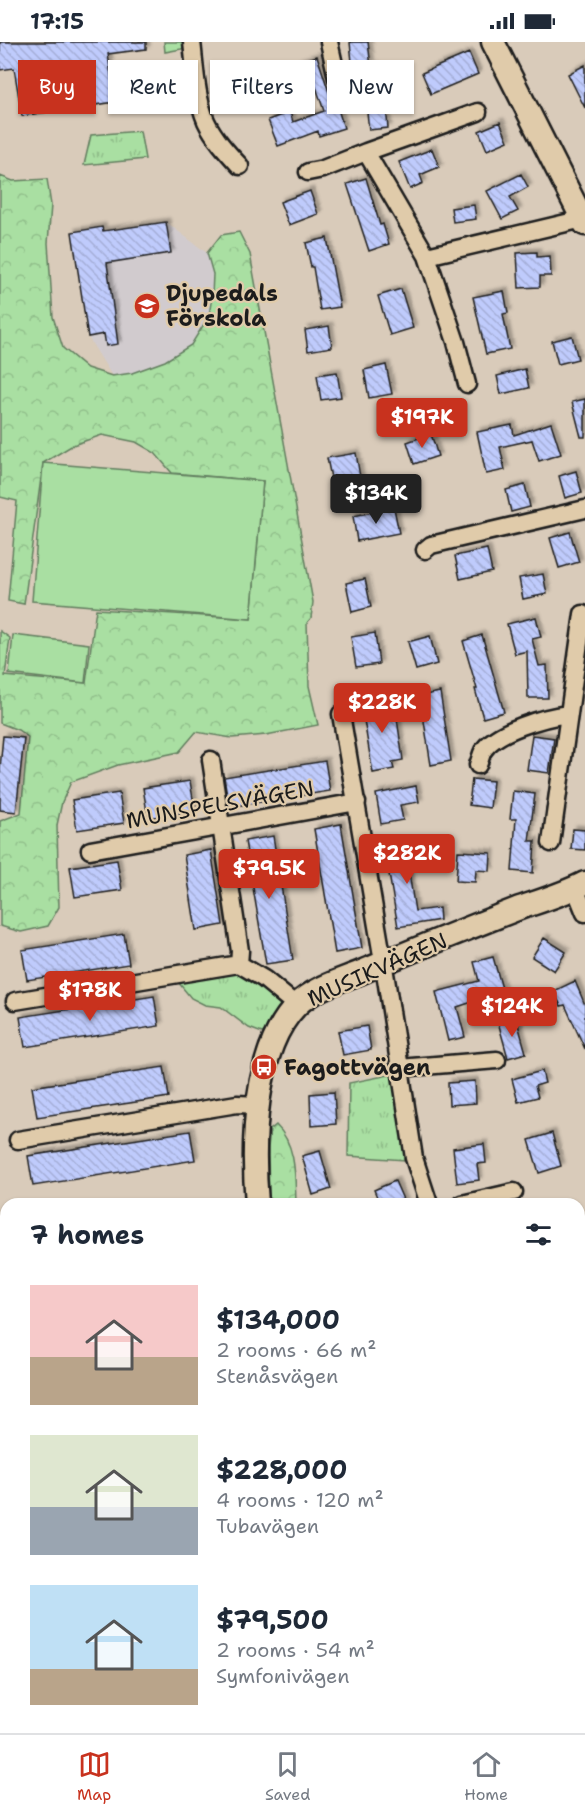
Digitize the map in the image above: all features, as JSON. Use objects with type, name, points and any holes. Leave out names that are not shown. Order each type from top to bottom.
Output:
[{"type":"street","points":[[192,42],[201,103],[206,120],[220,144],[240,166]]},
{"type":"street","points":[[329,42],[333,60]]},
{"type":"street","points":[[427,256],[584,221],[492,42]]},
{"type":"street","points":[[308,172],[323,169],[478,112]]},
{"type":"street","points":[[366,152],[427,256],[456,342],[467,384]]},
{"type":"street","points":[[425,550],[432,545],[585,509]]},
{"type":"street","points":[[552,843],[568,714],[580,676],[583,614]]},
{"type":"street","points":[[341,714],[414,1158],[427,1198]]},
{"type":"street","points":[[478,765],[483,752],[490,743],[508,732],[553,716],[568,714]]},
{"type":"street","points":[[211,760],[240,951],[238,964]]},
{"type":"street","name":"MUNSPELSVÄGEN","points":[[90,850],[223,828],[357,802]]},
{"type":"street","points":[[580,886],[585,913]]},
{"type":"street","name":"MUSIKVÄGEN","points":[[257,1198],[255,1139],[264,1067],[282,1026],[297,1006],[311,994],[383,963],[580,886]]},
{"type":"street","points":[[15,1001],[238,964],[264,979],[297,1006]]},
{"type":"street","points":[[399,1068],[497,1060]]},
{"type":"street","points":[[18,1140],[237,1104],[259,1105]]},
{"type":"street","points":[[488,1198],[514,1192]]},
{"type":"shaded area","name":"Djupedals Förskola","points":[[166,222],[207,253],[213,274],[209,316],[191,345],[166,361],[132,373],[112,376],[88,337],[72,232],[102,227],[103,231]]},
{"type":"green space","points":[[164,42],[186,42],[187,48],[165,52]]},
{"type":"green space","points":[[140,131],[145,159],[84,165],[91,135]]},
{"type":"green space","points":[[0,176],[13,181],[47,179],[51,205],[48,243],[53,317],[63,348],[87,368],[112,376],[132,373],[165,361],[191,345],[209,316],[213,274],[207,253],[221,235],[239,232],[250,254],[313,602],[311,618],[307,623],[309,686],[318,725],[266,735],[232,738],[196,732],[179,752],[118,765],[71,782],[62,802],[57,825],[59,907],[48,926],[21,932],[0,926],[0,821],[21,813],[28,737],[0,723],[0,631],[10,638],[5,676],[86,683],[96,609],[251,619],[263,481],[172,473],[155,453],[136,442],[102,435],[73,445],[43,463],[24,604],[8,601],[17,501],[0,497]]},
{"type":"green space","points":[[43,463],[263,481],[251,619],[32,601]]},
{"type":"green space","points":[[13,635],[89,644],[85,683],[9,674]]},
{"type":"green space","points":[[241,971],[284,1010],[273,1028],[262,1033],[249,1028],[221,1007],[205,1005],[191,998],[178,982]]},
{"type":"green space","points":[[394,1074],[405,1160],[348,1156],[349,1083]]},
{"type":"green space","points":[[276,1125],[288,1142],[294,1162],[296,1198],[269,1198],[270,1130]]},
{"type":"building","points":[[0,42],[146,42],[146,49],[108,54],[108,103],[96,105],[96,60],[18,60],[18,92],[14,68],[0,70]]},
{"type":"building","points":[[350,42],[368,42],[370,60],[352,60]]},
{"type":"building","points":[[469,53],[478,74],[431,94],[422,73]]},
{"type":"building","points":[[317,56],[327,86],[327,114],[340,114],[344,128],[319,136],[318,131],[278,146],[268,120],[291,114],[293,122],[324,111],[315,87],[315,60],[306,60]]},
{"type":"building","points":[[585,65],[585,108],[568,74]]},
{"type":"building","points":[[367,114],[387,114],[388,128],[369,130]]},
{"type":"building","points":[[500,122],[508,141],[487,150],[479,131]]},
{"type":"building","points":[[432,149],[439,167],[420,175],[423,183],[410,189],[399,162]]},
{"type":"building","points":[[521,174],[528,187],[510,197],[518,211],[502,219],[487,191]]},
{"type":"building","points":[[366,178],[380,225],[383,224],[389,244],[369,251],[347,184]]},
{"type":"building","points":[[310,191],[318,214],[289,225],[280,202]]},
{"type":"building","points":[[474,205],[476,219],[453,222],[451,208]]},
{"type":"building","points":[[166,222],[171,253],[107,263],[118,344],[106,346],[104,334],[88,337],[72,232],[102,227],[103,231]]},
{"type":"building","points":[[327,238],[340,307],[320,310],[313,267],[311,267],[306,243]]},
{"type":"building","points":[[537,252],[537,257],[550,256],[551,276],[540,276],[540,287],[519,288],[517,253]]},
{"type":"building","points":[[401,289],[413,328],[390,335],[378,296]]},
{"type":"building","points":[[504,291],[508,313],[503,314],[510,349],[486,354],[473,297]]},
{"type":"building","points":[[329,326],[332,347],[308,351],[305,330]]},
{"type":"building","points":[[572,336],[578,359],[558,364],[552,341]]},
{"type":"building","points":[[386,365],[392,394],[369,398],[364,370]]},
{"type":"building","points":[[525,369],[529,388],[501,394],[497,376]]},
{"type":"building","points":[[337,372],[341,397],[321,400],[317,375]]},
{"type":"building","points":[[585,399],[585,437],[581,437],[572,402]]},
{"type":"building","points":[[551,423],[561,454],[539,461],[532,440],[500,447],[505,470],[486,474],[477,432],[512,425],[514,435]]},
{"type":"building","points":[[431,434],[438,456],[414,464],[407,442]]},
{"type":"building","points":[[356,453],[361,483],[333,488],[327,458]]},
{"type":"building","points":[[576,471],[582,493],[565,498],[559,476]]},
{"type":"building","points":[[525,485],[530,507],[511,512],[506,490]]},
{"type":"building","points":[[394,508],[399,533],[357,541],[353,516]]},
{"type":"building","points":[[570,532],[579,562],[559,568],[550,538]]},
{"type":"building","points":[[487,549],[492,572],[460,579],[455,556]]},
{"type":"building","points":[[543,574],[547,594],[523,599],[519,578]]},
{"type":"building","points":[[365,579],[371,607],[352,612],[346,583]]},
{"type":"building","points":[[536,617],[541,637],[532,639],[539,666],[547,665],[548,698],[528,698],[527,651],[515,654],[507,624]]},
{"type":"building","points":[[375,633],[379,664],[356,667],[351,637]]},
{"type":"building","points":[[482,635],[504,712],[483,718],[463,641]]},
{"type":"building","points":[[430,636],[437,664],[416,670],[408,642]]},
{"type":"building","points":[[440,692],[451,761],[431,765],[420,696]]},
{"type":"building","points":[[394,698],[403,760],[392,762],[394,769],[373,773],[361,703]]},
{"type":"building","points":[[532,735],[554,738],[549,773],[527,770]]},
{"type":"building","points":[[3,736],[24,738],[16,812],[0,810]]},
{"type":"building","points":[[325,761],[330,791],[229,807],[224,777]]},
{"type":"building","points":[[472,779],[493,781],[490,808],[469,805]]},
{"type":"building","points":[[190,781],[195,811],[148,818],[143,788]]},
{"type":"building","points":[[416,786],[419,802],[400,805],[403,820],[381,824],[376,794]]},
{"type":"building","points":[[513,791],[535,794],[529,841],[535,841],[533,873],[512,871],[516,819],[510,819]]},
{"type":"building","points":[[119,793],[124,823],[77,830],[72,800]]},
{"type":"building","points":[[341,824],[362,948],[335,953],[314,829]]},
{"type":"building","points":[[573,829],[585,830],[585,850],[571,849]]},
{"type":"building","points":[[273,836],[293,960],[266,964],[245,841]]},
{"type":"building","points":[[428,842],[430,856],[407,860],[415,911],[439,908],[440,920],[398,927],[385,850]]},
{"type":"building","points":[[211,850],[223,925],[196,930],[184,855]]},
{"type":"building","points":[[458,851],[491,853],[490,871],[476,870],[475,882],[456,881]]},
{"type":"building","points":[[117,860],[122,890],[75,897],[70,867]]},
{"type":"building","points":[[124,934],[129,964],[27,980],[22,950]]},
{"type":"building","points":[[544,938],[566,952],[554,971],[532,957]]},
{"type":"building","points":[[493,957],[503,992],[457,1007],[465,1037],[448,1041],[436,992],[479,981],[474,962]]},
{"type":"building","points":[[575,981],[585,1005],[585,1049],[565,1005],[561,1006],[554,991]]},
{"type":"building","points":[[154,996],[159,1026],[25,1047],[20,1017]]},
{"type":"building","points":[[516,1017],[526,1053],[508,1058],[498,1022]]},
{"type":"building","points":[[367,1026],[371,1050],[343,1055],[338,1031]]},
{"type":"building","points":[[164,1067],[169,1097],[37,1117],[32,1087]]},
{"type":"building","points":[[542,1071],[545,1083],[535,1086],[538,1097],[518,1102],[512,1079]]},
{"type":"building","points":[[475,1081],[476,1103],[449,1105],[448,1083]]},
{"type":"building","points":[[334,1092],[336,1124],[311,1126],[310,1094]]},
{"type":"building","points":[[190,1131],[195,1160],[33,1186],[28,1156]]},
{"type":"building","points":[[552,1133],[561,1166],[539,1173],[529,1140]]},
{"type":"building","points":[[484,1144],[486,1163],[477,1164],[479,1180],[457,1183],[453,1148]]},
{"type":"building","points":[[320,1151],[331,1189],[313,1195],[302,1156]]},
{"type":"building","points":[[395,1181],[402,1198],[377,1198],[374,1190]]},
{"type":"place","name":"Djupedals Förskola","points":[[147,306]]},
{"type":"place","name":"Fagottvägen","points":[[264,1067]]}]
